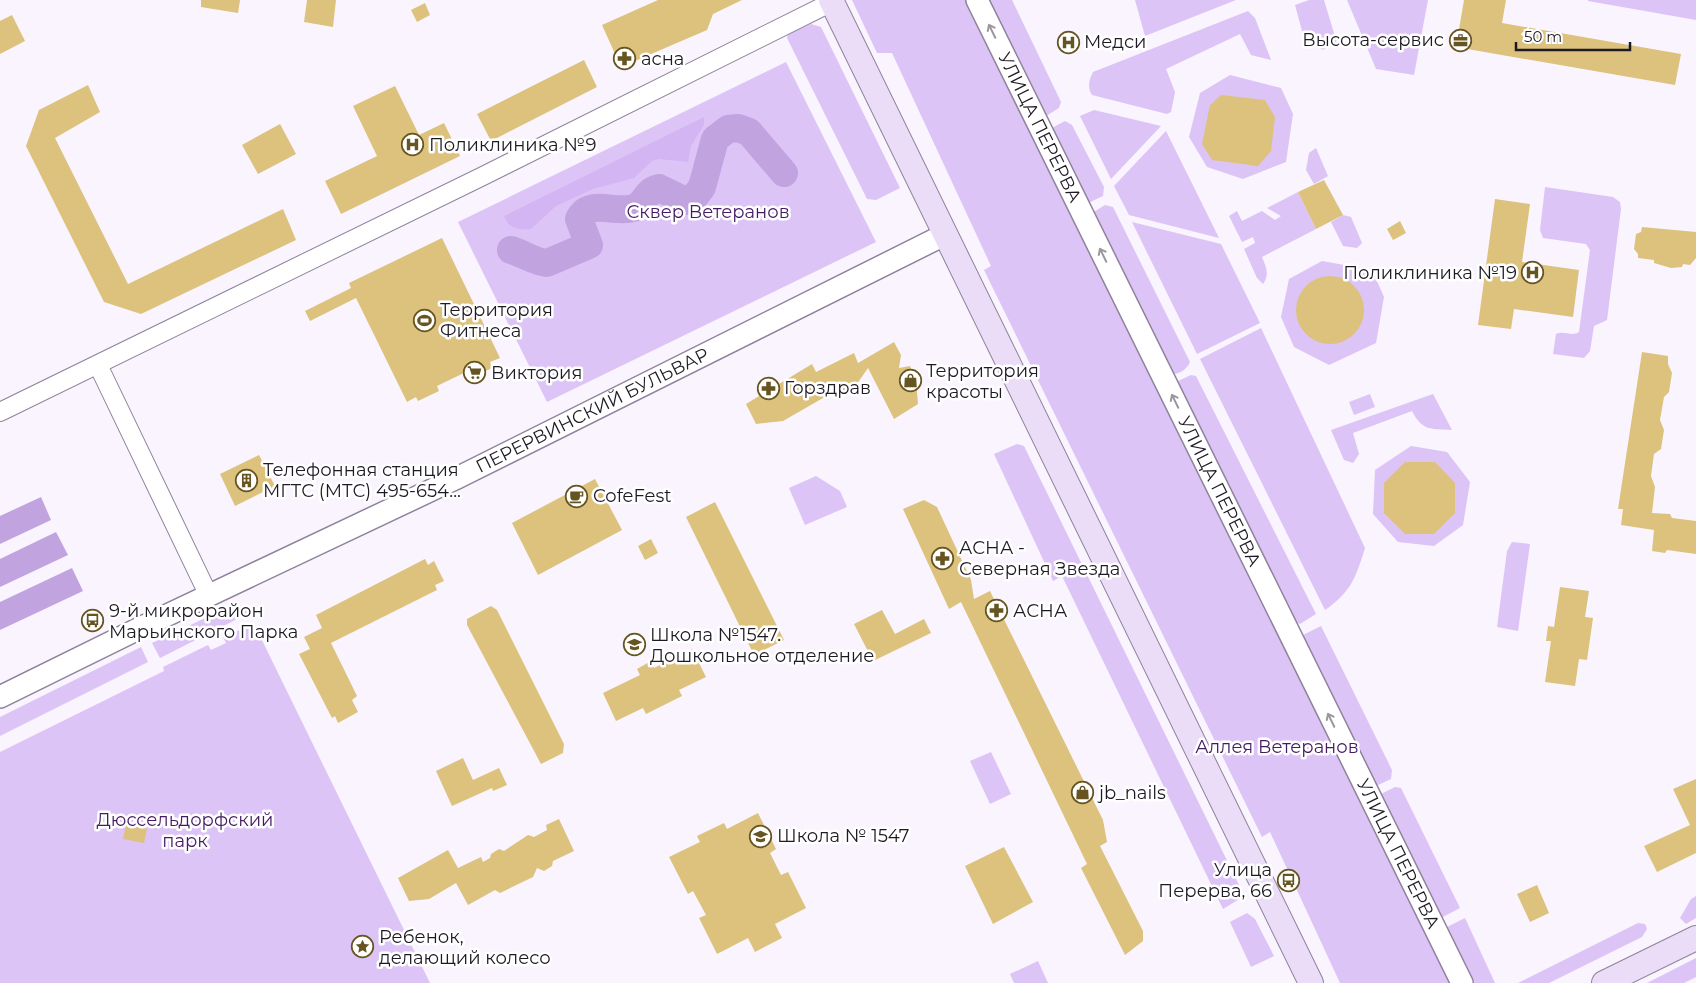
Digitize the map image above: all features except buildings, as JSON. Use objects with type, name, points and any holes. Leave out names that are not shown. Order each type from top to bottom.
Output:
[{"type":"main road","points":[[831,1],[1311,983]]},
{"type":"main road","points":[[1604,983],[1696,938]]},
{"type":"street","name":"УЛИЦА ПЕРЕРВА","points":[[976,0],[1462,983]]},
{"type":"street","points":[[0,412],[601,118],[831,1]]},
{"type":"street","name":"ПЕРЕРВИНСКИЙ БУЛЬВАР","points":[[0,697],[457,478],[946,234]]},
{"type":"street","points":[[98,364],[209,596]]},
{"type":"green space","name":"Аллея Ветеранов","points":[[852,0],[968,0],[1460,983],[1340,983],[1270,832],[1262,837],[984,270],[991,266],[892,53],[877,53]]},
{"type":"green space","points":[[986,0],[1012,0],[1061,102],[1059,108],[1046,116]]},
{"type":"green space","points":[[1135,0],[1236,0],[1145,36]]},
{"type":"green space","points":[[1309,0],[1324,0],[1337,43],[1322,50],[1302,31],[1295,5]]},
{"type":"green space","points":[[1347,0],[1428,0],[1414,75],[1376,69]]},
{"type":"green space","points":[[1696,0],[1696,20],[1588,1]]},
{"type":"green space","points":[[1248,11],[1255,18],[1271,60],[1251,55],[1240,34],[1166,69],[1175,92],[1171,112],[1167,114],[1092,95],[1090,92],[1089,84],[1093,72]]},
{"type":"green space","points":[[811,24],[821,27],[900,188],[876,200],[867,199],[787,38],[788,34]]},
{"type":"green space","name":"Сквер Ветеранов","points":[[786,62],[876,242],[547,402],[458,222]]},
{"type":"green space","points":[[1230,75],[1281,88],[1293,114],[1286,162],[1243,179],[1207,167],[1189,137],[1200,93]]},
{"type":"green space","points":[[1094,110],[1161,126],[1111,179],[1080,116]]},
{"type":"green space","points":[[1065,121],[1072,125],[1104,187],[1103,196],[1086,204],[1050,129]]},
{"type":"green space","points":[[1166,131],[1219,238],[1129,215],[1114,186]]},
{"type":"green space","points":[[1316,148],[1328,176],[1314,184],[1306,170],[1309,153]]},
{"type":"green space","points":[[1545,187],[1613,197],[1620,202],[1621,209],[1607,320],[1594,326],[1590,351],[1584,358],[1553,354],[1556,334],[1574,334],[1579,332],[1590,250],[1586,244],[1543,238],[1540,230]]},
{"type":"green space","points":[[1298,192],[1316,229],[1262,257],[1267,274],[1263,284],[1257,278],[1244,249],[1255,243],[1253,237],[1242,242],[1229,216],[1237,211],[1242,221],[1262,211],[1275,220],[1281,216],[1267,208]]},
{"type":"green space","points":[[1105,205],[1113,207],[1190,362],[1183,371],[1172,374],[1092,213]]},
{"type":"green space","points":[[1343,215],[1351,217],[1362,243],[1357,248],[1343,246],[1331,222]]},
{"type":"green space","points":[[1132,222],[1221,244],[1260,323],[1197,354]]},
{"type":"green space","points":[[1322,261],[1372,270],[1384,297],[1376,343],[1329,365],[1294,347],[1281,317],[1289,279]]},
{"type":"green space","points":[[1261,328],[1365,548],[1359,567],[1347,590],[1325,610],[1200,359]]},
{"type":"green space","points":[[1191,375],[1196,376],[1316,614],[1300,624],[1295,622],[1176,382]]},
{"type":"green space","points":[[1370,394],[1375,407],[1354,415],[1349,402]]},
{"type":"green space","points":[[1433,394],[1452,430],[1428,428],[1416,418],[1412,411],[1353,433],[1359,454],[1353,463],[1344,460],[1331,430]]},
{"type":"green space","points":[[1017,444],[1024,446],[1240,887],[1241,898],[1223,909],[1062,576],[1053,581],[994,454]]},
{"type":"green space","points":[[1411,446],[1447,452],[1470,482],[1463,525],[1434,546],[1398,542],[1373,514],[1375,470]]},
{"type":"green space","points":[[816,476],[840,491],[847,507],[805,525],[789,488]]},
{"type":"green space","points":[[1512,542],[1530,544],[1518,631],[1497,627],[1507,551]]},
{"type":"green space","points":[[233,605],[242,606],[249,613],[160,658],[152,643]]},
{"type":"green space","name":"Дюссельдорфский парк","points":[[254,624],[430,983],[0,983],[0,752],[164,671],[163,667],[208,645],[211,650],[226,643],[223,637]]},
{"type":"green space","points":[[1321,626],[1392,770],[1391,779],[1376,786],[1301,636]]},
{"type":"green space","points":[[141,647],[148,662],[0,736],[0,717]]},
{"type":"green space","points":[[991,752],[1011,794],[990,804],[970,761]]},
{"type":"green space","points":[[1395,787],[1401,788],[1460,908],[1441,918],[1379,795]]},
{"type":"green space","points":[[1696,896],[1696,918],[1686,924],[1680,918],[1691,899]]},
{"type":"green space","points":[[1247,913],[1255,919],[1274,956],[1251,967],[1230,922]]},
{"type":"green space","points":[[1465,918],[1495,983],[1473,983],[1445,928]]},
{"type":"green space","points":[[1638,923],[1645,924],[1647,929],[1642,937],[1549,983],[1518,983]]},
{"type":"green space","points":[[1696,958],[1696,977],[1684,983],[1647,983]]},
{"type":"green space","points":[[1038,961],[1048,983],[1014,983],[1010,974]]},
{"type":"shaded area","points":[[704,117],[704,125],[691,146],[688,162],[659,159],[652,161],[634,178],[593,189],[556,206],[531,229],[514,228],[508,224],[504,216]]},
{"type":"shaded area","points":[[41,497],[51,520],[0,544],[0,516]]},
{"type":"shaded area","points":[[56,532],[68,555],[0,587],[0,559]]},
{"type":"shaded area","points":[[72,568],[83,591],[0,630],[0,602]]},
{"type":"waterway","points":[[511,250],[547,263],[589,245],[579,219],[589,209],[633,208],[640,204],[651,192],[659,188],[686,201],[696,195],[702,187],[715,139],[728,129],[738,128],[749,132],[784,173]]},
{"type":"place","name":"Высота-сервис","points":[[1460,40]]},
{"type":"place","name":"Медси","points":[[1068,42]]},
{"type":"place","name":"асна","points":[[625,59]]},
{"type":"place","name":"Поликлиника №9","points":[[413,145]]},
{"type":"place","name":"Поликлиника №19","points":[[1533,273]]},
{"type":"place","name":"Территория Фитнеса","points":[[424,320]]},
{"type":"place","name":"Виктория","points":[[475,373]]},
{"type":"place","name":"Территория красоты","points":[[910,381]]},
{"type":"place","name":"Горздрав","points":[[768,388]]},
{"type":"place","name":"Телефонная станция МГТС (МТС) 495-654...","points":[[247,480]]},
{"type":"place","name":"CofeFest","points":[[577,496]]},
{"type":"place","name":"АСНА - Северная Звезда","points":[[943,558]]},
{"type":"place","name":"АСНА","points":[[997,611]]},
{"type":"place","name":"9-й микрорайон Марьинского Парка","points":[[93,621]]},
{"type":"place","name":"Школа №1547. Дошкольное отделение","points":[[634,645]]},
{"type":"place","name":"jb_nails","points":[[1083,793]]},
{"type":"place","name":"Школа № 1547","points":[[761,836]]},
{"type":"place","name":"Улица Перерва, 66","points":[[1288,880]]},
{"type":"place","name":"Ребенок, делающий колесо","points":[[363,947]]}]
